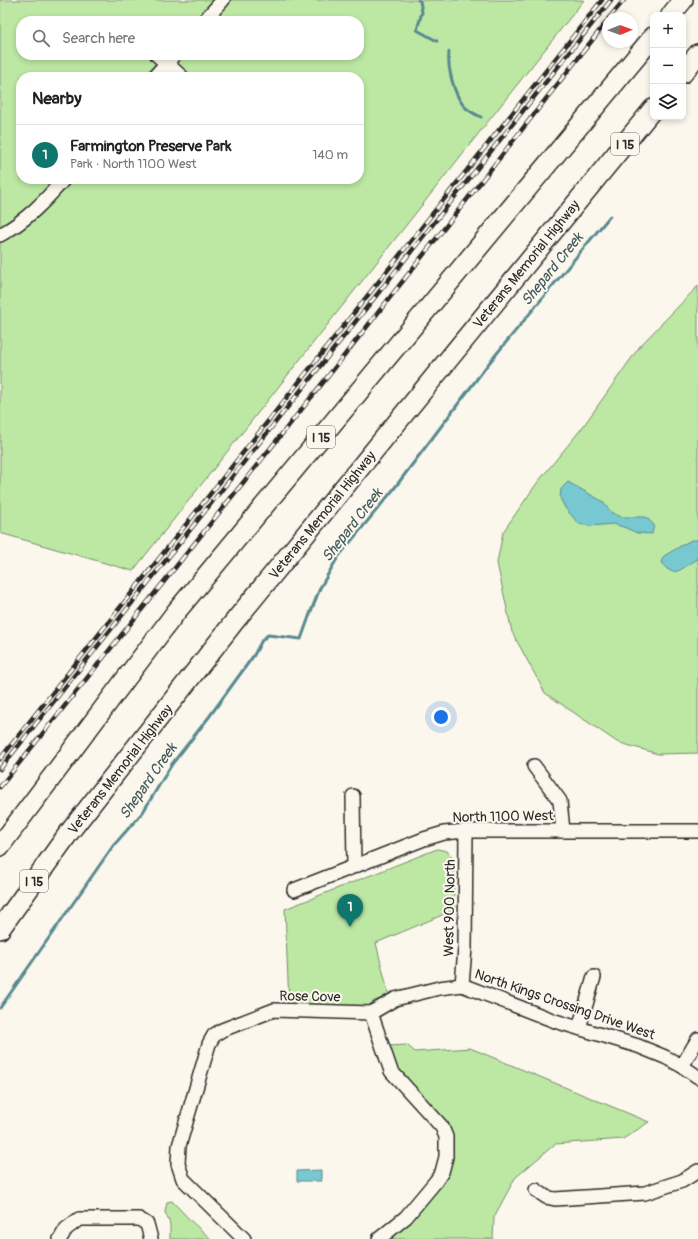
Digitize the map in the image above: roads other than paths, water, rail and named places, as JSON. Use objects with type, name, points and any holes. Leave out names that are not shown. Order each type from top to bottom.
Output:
[{"type":"highway","points":[[673,12],[683,0]]},
{"type":"highway","name":"I 15","points":[[0,846],[176,612],[650,40]]},
{"type":"highway","points":[[686,68],[698,54]]},
{"type":"highway","name":"Veterans Memorial Highway","points":[[0,929],[68,834],[234,622],[650,113]]},
{"type":"highway","points":[[0,944],[68,834]]},
{"type":"street","points":[[209,16],[223,0]]},
{"type":"street","points":[[157,72],[165,60]]},
{"type":"street","points":[[168,60],[178,72]]},
{"type":"street","points":[[0,235],[30,215],[59,184]]},
{"type":"street","points":[[534,766],[560,801],[563,831]]},
{"type":"street","points":[[353,796],[354,866]]},
{"type":"street","name":"North 1100 West","points":[[294,890],[424,839],[444,833],[466,831],[698,831]]},
{"type":"street","name":"West 900 North","points":[[462,985],[465,948],[466,831]]},
{"type":"street","points":[[579,1028],[594,977]]},
{"type":"street","name":"North Kings Crossing Drive West","points":[[371,1013],[395,999],[439,988],[462,985],[555,1021],[638,1046],[665,1057],[698,1077]]},
{"type":"street","name":"Rose Cove","points":[[244,1239],[183,1179],[178,1164],[179,1146],[209,1044],[214,1036],[222,1030],[274,1010],[371,1013]]},
{"type":"street","points":[[371,1013],[391,1071],[442,1127],[446,1137],[446,1157],[442,1172],[406,1217],[379,1239]]},
{"type":"street","points":[[682,1066],[698,1039]]},
{"type":"street","points":[[536,1190],[546,1197],[555,1199],[645,1193],[682,1181],[698,1172]]},
{"type":"street","points":[[60,1239],[66,1228],[78,1220],[139,1219],[148,1224],[151,1237]]},
{"type":"water","points":[[568,482],[602,501],[612,513],[622,517],[646,517],[654,525],[652,534],[637,533],[614,524],[590,526],[579,524],[565,508],[560,498],[561,489]]},
{"type":"water","points":[[691,540],[698,540],[698,559],[678,571],[670,571],[666,568],[661,562],[664,556]]},
{"type":"water","points":[[321,1170],[321,1181],[297,1181],[297,1171]]},
{"type":"waterway","name":"Shepard Creek","points":[[418,0],[420,1],[422,12],[417,30],[437,41]]},
{"type":"waterway","name":"Shepard Creek","points":[[449,52],[450,73],[457,95],[466,108],[481,117]]},
{"type":"waterway","name":"Shepard Creek","points":[[0,1008],[113,846],[143,812],[172,764],[209,717],[254,655],[262,640],[268,635],[301,639],[320,588],[338,557],[393,490],[489,363],[610,216]]},
{"type":"railway","points":[[0,759],[602,0]]},
{"type":"railway","points":[[0,769],[611,0]]},
{"type":"railway","points":[[614,12],[624,0]]},
{"type":"railway","points":[[0,787],[329,375],[602,28]]},
{"type":"place","name":"Farmington Preserve Park","points":[[350,927]]}]
